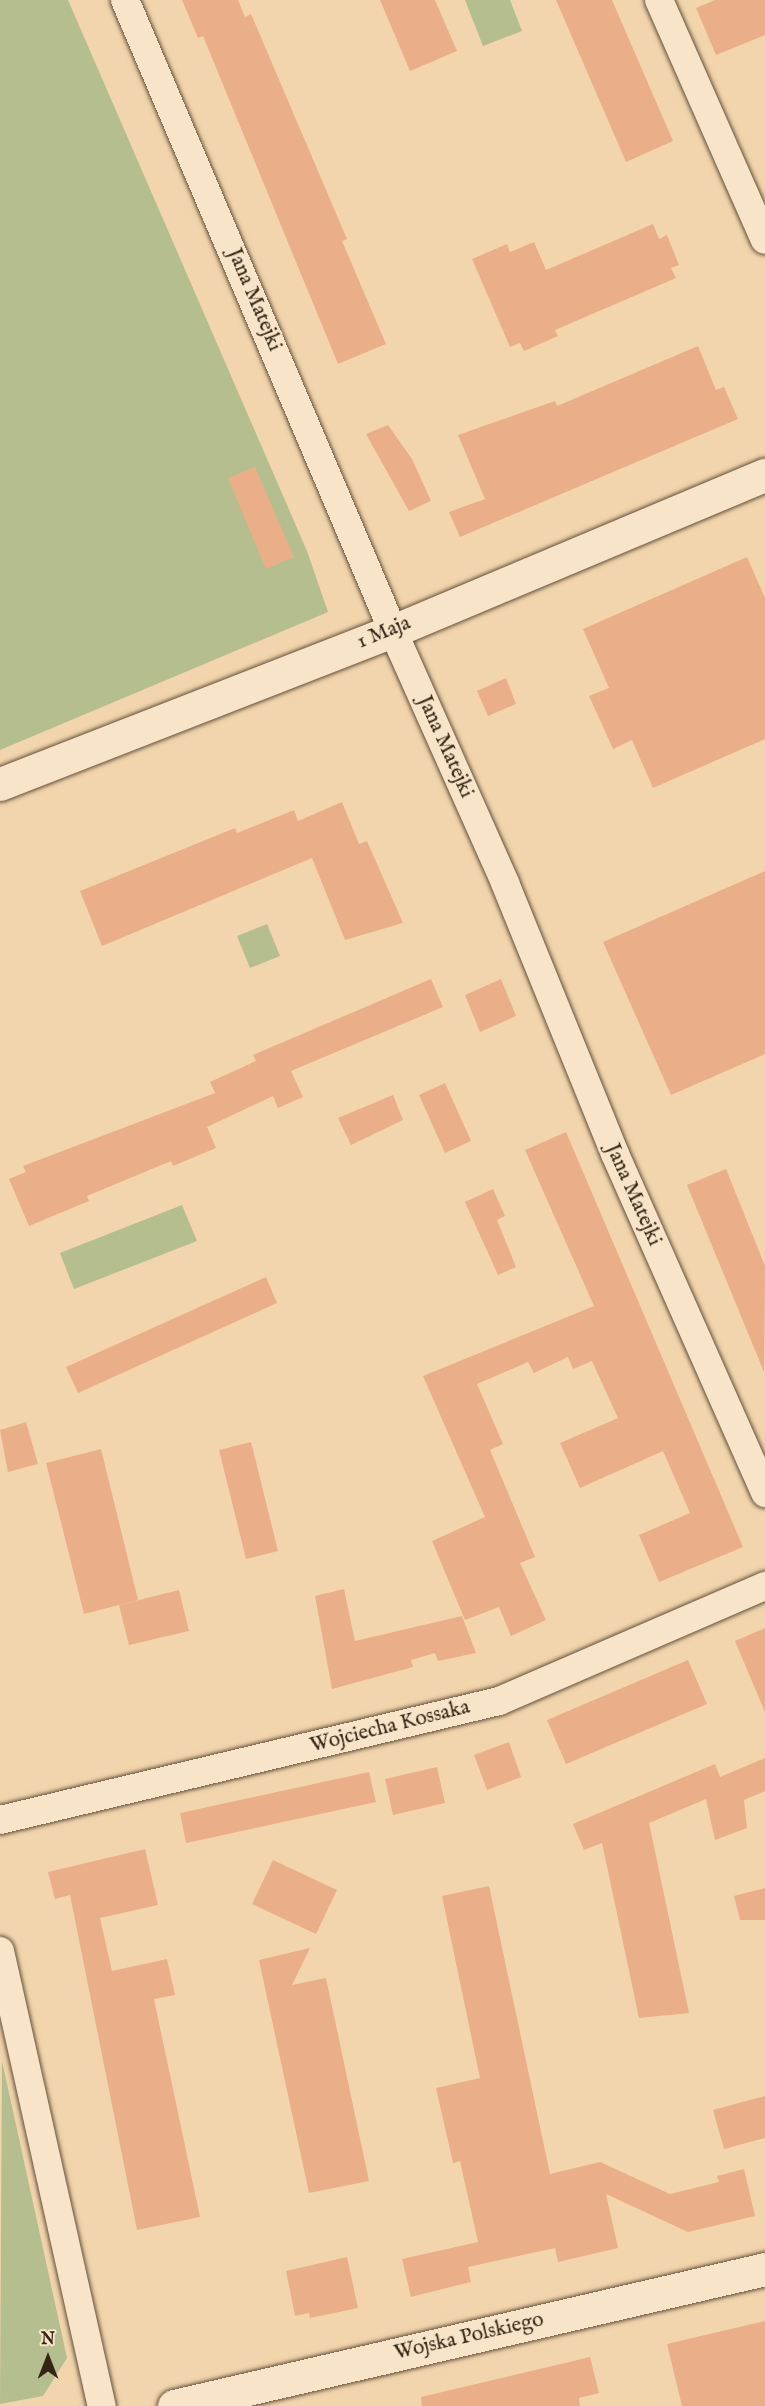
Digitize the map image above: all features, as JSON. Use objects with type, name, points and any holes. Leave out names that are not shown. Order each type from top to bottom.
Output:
[{"type":"street","name":"Jana Matejki","points":[[126,0],[393,631],[505,883],[615,1154],[765,1493]]},
{"type":"street","points":[[659,0],[765,240]]},
{"type":"street","name":"1 Maja","points":[[0,784],[393,631],[765,475]]},
{"type":"street","name":"Wojciecha Kossaka","points":[[0,1820],[499,1701],[765,1586]]},
{"type":"street","points":[[0,1951],[102,2406]]},
{"type":"street","name":"Wojska Polskiego","points":[[174,2406],[765,2269]]},
{"type":"green space","points":[[0,0],[68,0],[307,551],[328,612],[0,750]]},
{"type":"green space","points":[[465,0],[510,0],[522,31],[483,46]]},
{"type":"green space","points":[[267,924],[280,956],[250,968],[237,936]]},
{"type":"green space","points":[[182,1205],[197,1241],[74,1289],[60,1253]]},
{"type":"green space","points":[[2,2061],[67,2358],[43,2396],[0,2404]]},
{"type":"building","points":[[182,0],[238,0],[245,17],[251,14],[347,239],[342,241],[386,344],[338,364],[203,36],[198,38]]},
{"type":"building","points":[[380,0],[435,0],[457,51],[410,71]]},
{"type":"building","points":[[556,0],[612,0],[673,141],[626,162]]},
{"type":"building","points":[[715,0],[765,0],[765,35],[716,55],[696,8]]},
{"type":"building","points":[[653,224],[659,239],[667,235],[679,265],[671,268],[676,278],[555,330],[558,336],[524,351],[520,343],[510,347],[472,259],[507,244],[510,252],[534,242],[546,270]]},
{"type":"building","points":[[698,346],[716,390],[724,387],[738,419],[460,537],[449,512],[485,499],[458,435],[555,401],[557,406]]},
{"type":"building","points":[[388,425],[412,459],[431,501],[409,511],[366,434]]},
{"type":"building","points":[[255,467],[294,557],[266,569],[228,478]]},
{"type":"building","points":[[747,557],[765,598],[765,739],[653,788],[632,740],[613,749],[589,696],[609,688],[583,629]]},
{"type":"building","points":[[506,678],[516,704],[488,716],[477,691]]},
{"type":"building","points":[[342,802],[359,844],[367,841],[403,923],[345,940],[312,858],[102,946],[80,891],[235,828],[237,833],[294,810],[298,821]]},
{"type":"building","points":[[765,871],[765,1054],[671,1095],[603,942]]},
{"type":"building","points":[[431,979],[443,1007],[291,1071],[303,1097],[278,1108],[273,1096],[207,1127],[216,1148],[173,1166],[171,1161],[87,1196],[89,1201],[29,1226],[9,1179],[26,1172],[23,1166],[215,1093],[210,1082],[256,1061],[253,1055]]},
{"type":"building","points":[[501,979],[516,1016],[480,1032],[465,995]]},
{"type":"building","points":[[445,1083],[471,1141],[445,1153],[419,1095]]},
{"type":"building","points":[[393,1095],[403,1120],[351,1145],[338,1118]]},
{"type":"building","points":[[566,1132],[743,1547],[659,1582],[639,1535],[690,1513],[663,1451],[580,1488],[560,1443],[618,1418],[592,1361],[573,1369],[568,1357],[534,1373],[528,1362],[477,1384],[503,1444],[490,1450],[535,1557],[520,1563],[546,1620],[511,1636],[499,1607],[465,1620],[432,1541],[485,1517],[423,1376],[594,1306],[525,1150]]},
{"type":"building","points":[[726,1169],[765,1266],[764,1372],[687,1185]]},
{"type":"building","points":[[493,1189],[505,1216],[497,1220],[516,1267],[498,1275],[465,1202]]},
{"type":"building","points":[[266,1277],[277,1303],[78,1393],[66,1367]]},
{"type":"building","points":[[26,1422],[38,1464],[8,1472],[0,1430]]},
{"type":"building","points":[[251,1442],[278,1551],[246,1559],[219,1450]]},
{"type":"building","points":[[101,1449],[138,1600],[84,1614],[46,1463]]},
{"type":"building","points":[[344,1589],[355,1641],[462,1616],[476,1653],[438,1661],[435,1653],[411,1660],[413,1667],[332,1689],[315,1596]]},
{"type":"building","points":[[179,1590],[189,1631],[129,1645],[119,1605]]},
{"type":"building","points":[[765,1628],[765,1712],[735,1641]]},
{"type":"building","points":[[688,1660],[707,1704],[566,1764],[547,1720]]},
{"type":"building","points":[[509,1742],[521,1777],[487,1790],[474,1755]]},
{"type":"building","points":[[765,1758],[765,1791],[744,1800],[747,1828],[715,1840],[706,1799],[649,1823],[689,2013],[639,2018],[602,1843],[584,1850],[573,1824],[715,1764],[720,1777]]},
{"type":"building","points":[[437,1767],[445,1803],[393,1815],[385,1779]]},
{"type":"building","points":[[369,1772],[376,1802],[186,1843],[180,1813]]},
{"type":"building","points":[[145,1849],[158,1905],[100,1918],[112,1971],[167,1959],[175,1995],[154,1999],[200,2217],[137,2230],[70,1895],[55,1899],[48,1872]]},
{"type":"building","points":[[273,1860],[337,1890],[316,1934],[252,1904]]},
{"type":"building","points":[[489,1886],[550,2174],[600,2162],[670,2194],[719,2182],[717,2176],[744,2169],[755,2216],[688,2232],[606,2194],[618,2248],[558,2262],[555,2248],[468,2267],[471,2282],[411,2297],[402,2259],[478,2242],[460,2161],[453,2163],[436,2088],[480,2078],[442,1896]]},
{"type":"building","points":[[765,1888],[765,1920],[740,1920],[734,1896]]},
{"type":"building","points":[[310,1948],[292,1985],[326,1978],[369,2181],[309,2193],[259,1960]]},
{"type":"building","points":[[765,2096],[765,2138],[724,2149],[713,2110]]},
{"type":"building","points":[[347,2257],[358,2308],[310,2318],[309,2313],[295,2316],[286,2271]]},
{"type":"building","points":[[765,2321],[765,2406],[682,2406],[667,2344]]},
{"type":"building","points":[[590,2357],[599,2393],[579,2398],[580,2406],[422,2406],[421,2397]]}]
